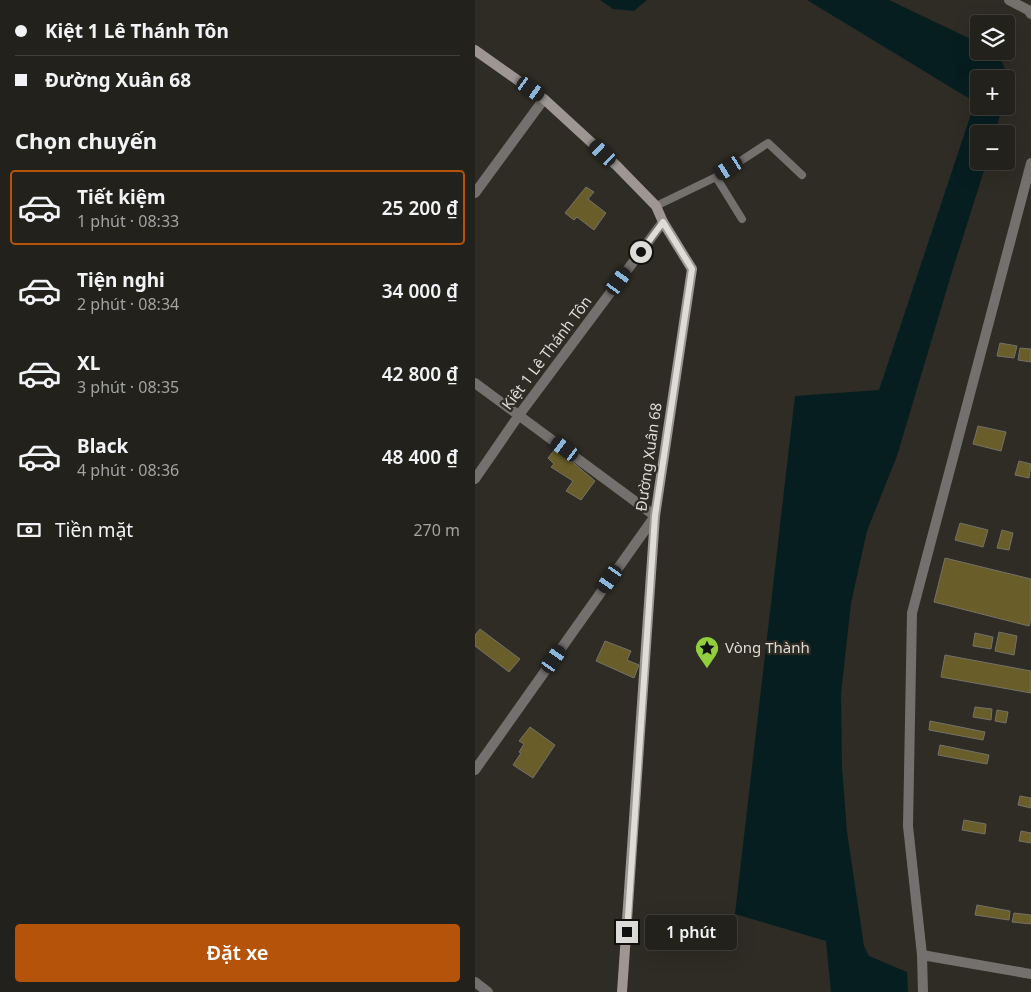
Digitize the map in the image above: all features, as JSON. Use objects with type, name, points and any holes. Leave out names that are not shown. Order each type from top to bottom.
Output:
[{"type":"street","points":[[1009,0],[1028,10],[1031,14]]},
{"type":"street","name":"Đường Xuân 68","points":[[475,50],[544,99],[617,166],[656,206],[663,222],[692,269],[655,516],[622,992]]},
{"type":"street","points":[[475,193],[544,99]]},
{"type":"street","points":[[923,992],[922,955],[908,826],[912,613],[1031,163]]},
{"type":"street","name":"Kiệt 1 Lê Thánh Tôn","points":[[475,478],[519,415],[663,222]]},
{"type":"street","points":[[475,382],[655,516],[475,770]]},
{"type":"street","points":[[922,955],[1031,974]]},
{"type":"street","points":[[475,982],[488,992]]},
{"type":"lane","points":[[656,206],[717,176],[768,142],[801,175]]},
{"type":"lane","points":[[717,176],[742,219]]},
{"type":"water","points":[[600,0],[647,0],[634,11],[613,9]]},
{"type":"water","points":[[807,0],[889,0],[970,39],[970,60],[1001,60],[1005,70],[970,70],[970,99]]},
{"type":"water","points":[[971,115],[1000,115],[997,125],[970,125],[970,170],[984,170],[897,456],[867,531],[851,603],[841,694],[842,767],[847,832],[864,946],[869,956],[907,972],[908,992],[831,992],[826,941],[735,914],[795,396],[879,390]]},
{"type":"building","points":[[586,187],[594,192],[588,199],[606,213],[594,230],[577,217],[574,220],[565,213]]},
{"type":"building","points":[[1000,343],[1017,346],[1014,358],[997,356]]},
{"type":"building","points":[[1020,348],[1031,349],[1031,362],[1018,360]]},
{"type":"building","points":[[978,426],[1006,432],[1001,451],[973,444]]},
{"type":"building","points":[[556,448],[595,481],[581,500],[566,491],[573,481],[551,467],[554,464],[548,458]]},
{"type":"building","points":[[1019,461],[1031,464],[1029,478],[1015,475]]},
{"type":"building","points":[[960,523],[988,530],[983,547],[955,540]]},
{"type":"building","points":[[1002,530],[1013,533],[1009,550],[997,548]]},
{"type":"building","points":[[945,558],[1031,579],[1031,619],[1029,626],[934,602]]},
{"type":"building","points":[[480,629],[520,659],[509,672],[475,646],[475,635]]},
{"type":"building","points":[[999,632],[1017,636],[1014,655],[995,651]]},
{"type":"building","points":[[975,633],[993,637],[991,649],[973,646]]},
{"type":"building","points":[[605,641],[631,651],[627,660],[639,665],[634,678],[596,661]]},
{"type":"building","points":[[945,655],[1031,671],[1031,693],[941,677]]},
{"type":"building","points":[[975,707],[992,709],[991,720],[973,717]]},
{"type":"building","points":[[997,710],[1008,712],[1006,723],[995,721]]},
{"type":"building","points":[[930,721],[985,732],[983,740],[929,730]]},
{"type":"building","points":[[530,727],[555,745],[533,778],[513,765],[521,753],[519,752],[524,744],[519,741]]},
{"type":"building","points":[[940,745],[989,755],[987,764],[938,755]]},
{"type":"building","points":[[1020,796],[1031,798],[1031,808],[1018,805]]},
{"type":"building","points":[[964,820],[986,824],[985,834],[962,830]]},
{"type":"building","points":[[1021,831],[1031,833],[1031,843],[1019,841]]},
{"type":"building","points":[[977,905],[1010,911],[1009,920],[975,915]]},
{"type":"building","points":[[1014,913],[1031,915],[1031,924],[1012,922]]},
{"type":"place","name":"Vòng Thành","points":[[707,669]]},
{"type":"route","points":[[627,932],[655,516],[692,269],[663,222],[641,252]]}]
